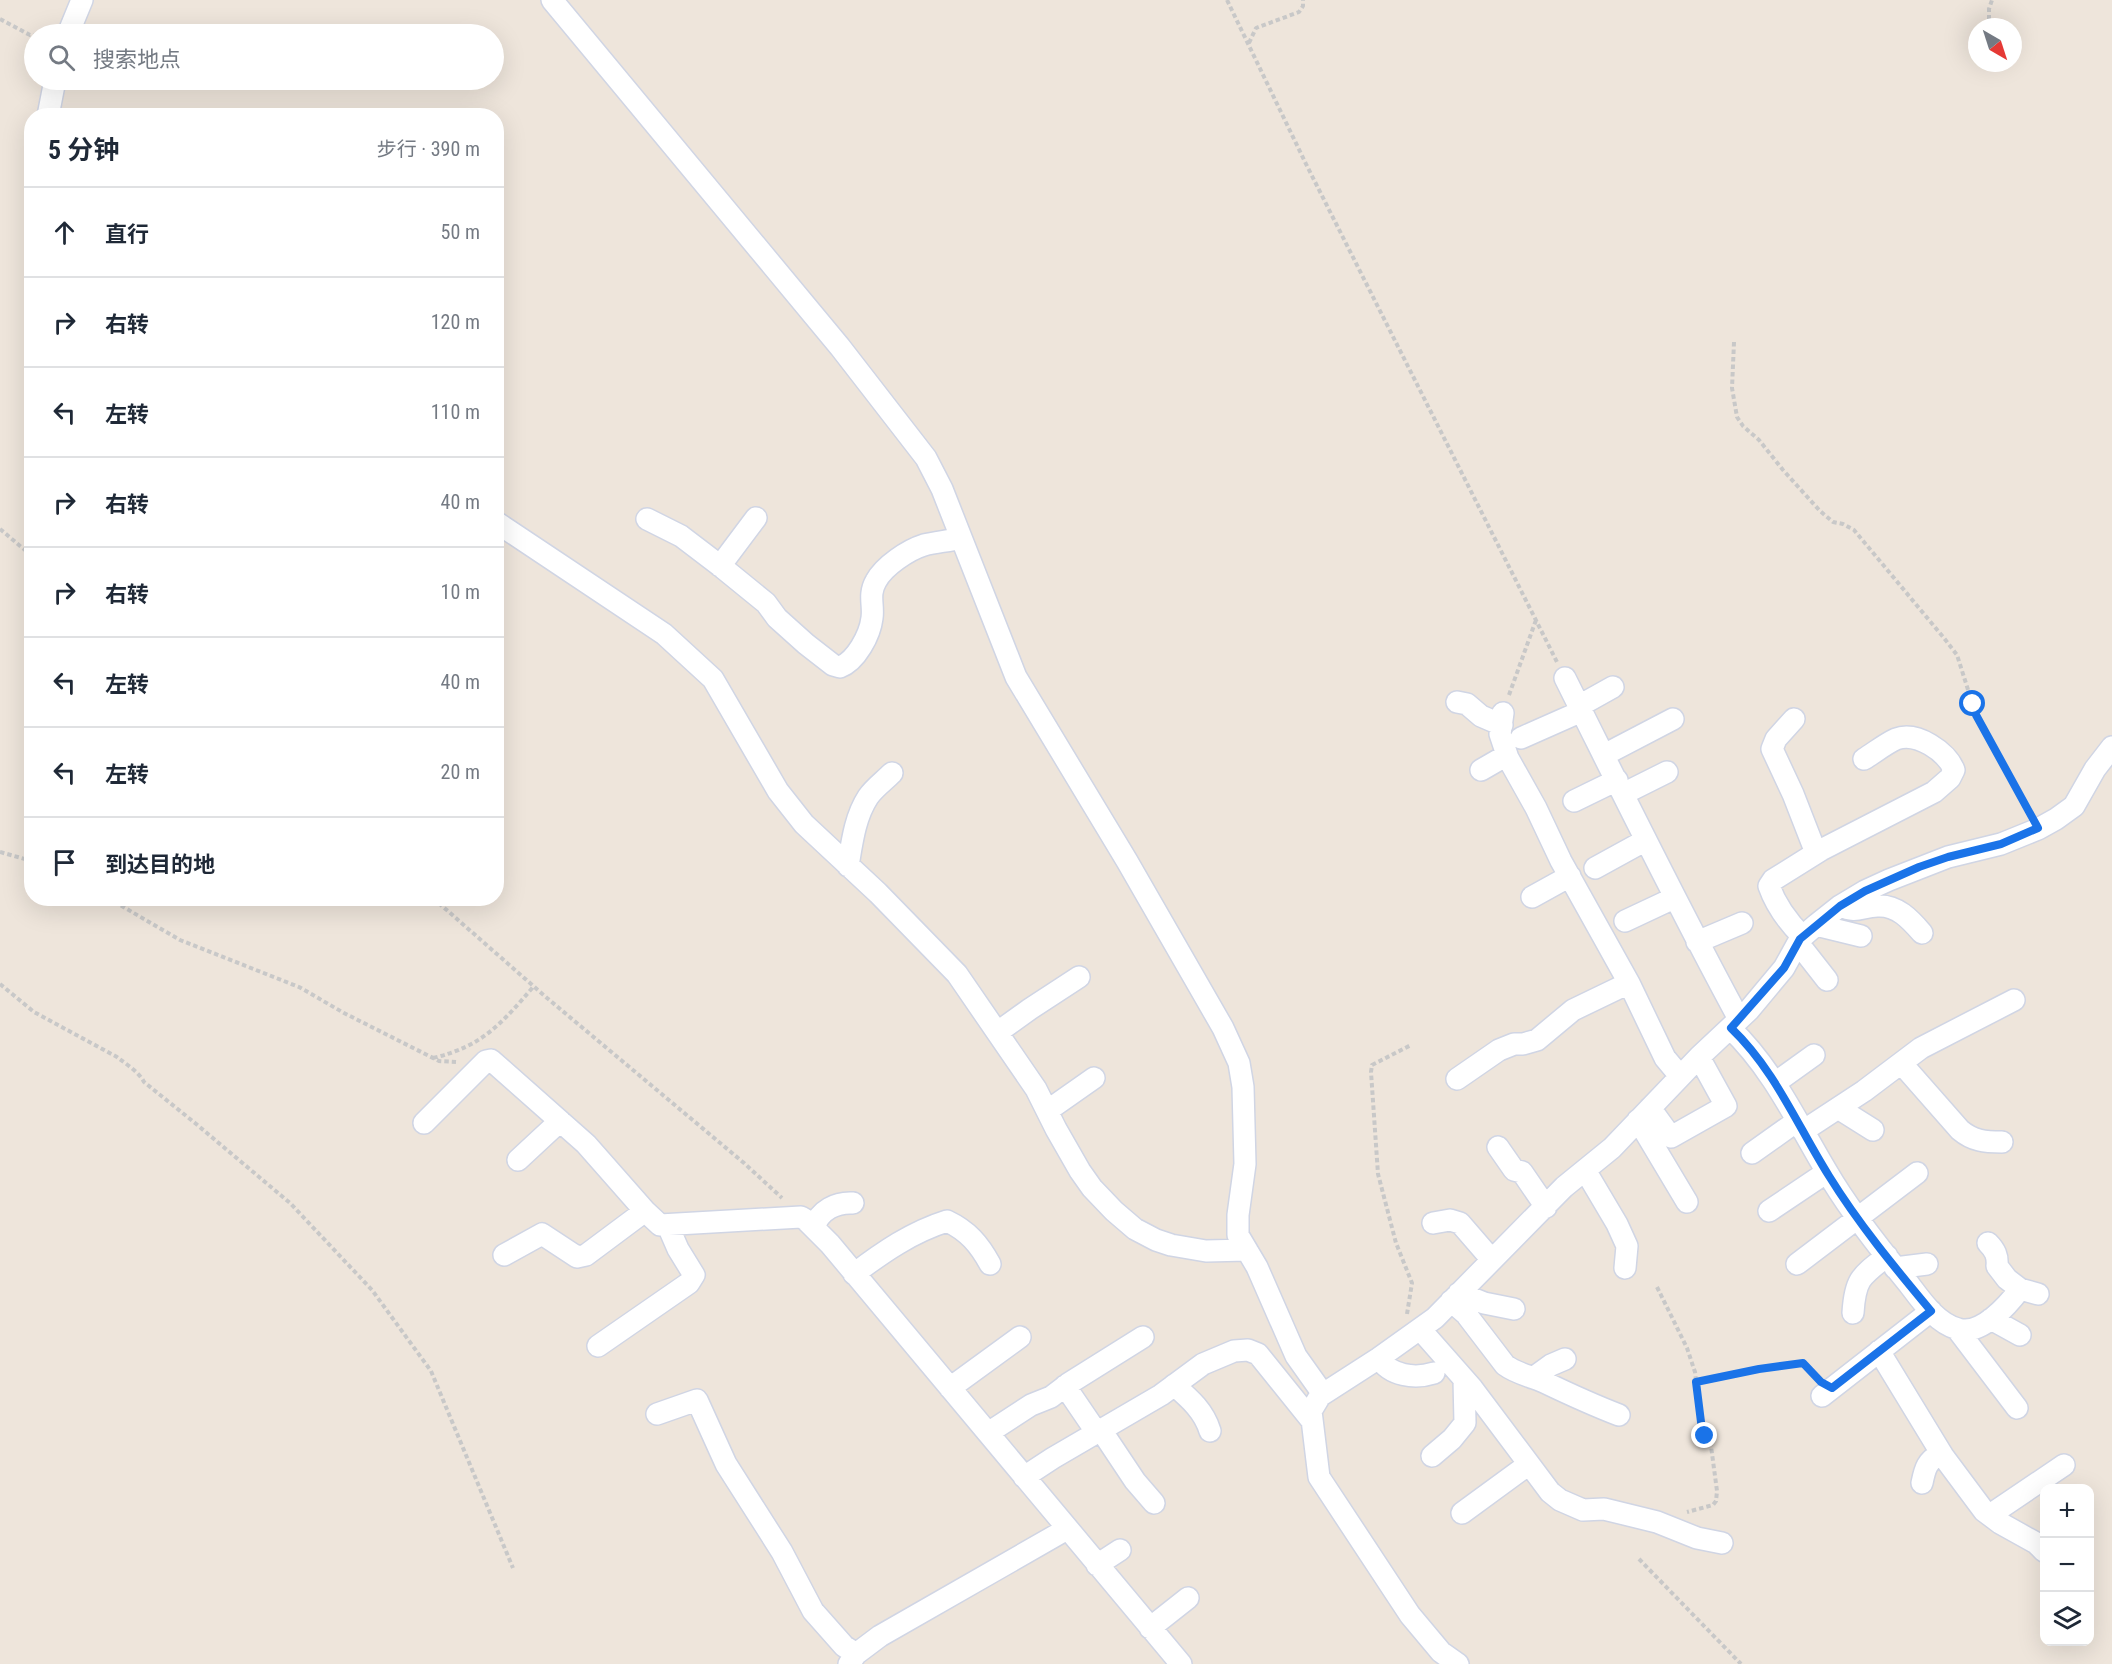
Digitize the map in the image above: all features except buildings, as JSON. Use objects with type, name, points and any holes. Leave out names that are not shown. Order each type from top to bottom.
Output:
[{"type":"street","points":[[72,24],[82,0]]},
{"type":"street","points":[[552,0],[840,347],[926,458],[942,489],[1016,677],[1212,1008],[1239,1063],[1243,1087],[1245,1164],[1238,1215],[1238,1235],[1257,1267],[1296,1356],[1323,1394]]},
{"type":"street","points":[[50,108],[53,90]]},
{"type":"street","points":[[720,566],[756,518]]},
{"type":"street","points":[[647,519],[681,536],[766,603],[777,618],[806,644],[833,665],[840,667],[847,665],[867,634],[872,618],[870,599],[875,583],[882,572],[922,546],[961,538]]},
{"type":"street","points":[[504,527],[655,627],[713,679],[778,791],[804,824],[878,893],[957,974],[1036,1089],[1080,1171],[1092,1188],[1135,1230],[1171,1245],[1206,1251],[1247,1250]]},
{"type":"street","points":[[1564,678],[1697,942],[1735,1024],[1775,1083],[1827,1172],[1891,1262],[1931,1311],[1957,1329],[2017,1408]]},
{"type":"street","points":[[1521,738],[1580,709],[1613,687]]},
{"type":"street","points":[[1457,702],[1467,704],[1481,716],[1502,719],[1500,734],[1507,755],[1629,983],[1665,1058],[1680,1076]]},
{"type":"street","points":[[1604,755],[1673,719]]},
{"type":"street","points":[[1794,719],[1776,739],[1772,749],[1793,794],[1816,853]]},
{"type":"street","points":[[1827,980],[1806,935],[1790,924],[1769,886],[1773,880],[1816,853],[1934,792],[1950,778],[1954,770],[1951,763],[1937,750],[1920,740],[1909,738],[1897,739],[1864,759]]},
{"type":"street","points":[[1458,1664],[1441,1652],[1410,1615],[1319,1477],[1311,1411],[1323,1394],[1435,1318],[1564,1187],[1611,1148],[1699,1057],[1735,1024],[1784,968],[1806,935],[1840,906],[1865,891],[1919,867],[2001,844],[2038,828],[2074,806],[2112,747]]},
{"type":"street","points":[[1481,770],[1507,755]]},
{"type":"street","points":[[1574,801],[1667,772]]},
{"type":"street","points":[[848,866],[854,832],[862,809],[869,795],[892,773]]},
{"type":"street","points":[[1595,867],[1646,840]]},
{"type":"street","points":[[1532,897],[1570,876]]},
{"type":"street","points":[[1625,921],[1674,898]]},
{"type":"street","points":[[1840,906],[1852,911],[1878,906],[1890,908],[1904,914],[1922,933]]},
{"type":"street","points":[[1697,942],[1742,923]]},
{"type":"street","points":[[1806,935],[1861,936]]},
{"type":"street","points":[[998,1032],[1079,977]]},
{"type":"street","points":[[1457,1079],[1499,1050],[1514,1044],[1537,1040],[1573,1010],[1629,983]]},
{"type":"street","points":[[1752,1153],[1838,1108],[1902,1064],[1921,1048],[2014,1000]]},
{"type":"street","points":[[1775,1083],[1814,1055]]},
{"type":"street","points":[[1644,1114],[1671,1137],[1726,1106],[1699,1057]]},
{"type":"street","points":[[424,1123],[486,1061],[491,1060],[600,1158],[645,1211],[660,1225],[707,1221],[807,1222],[842,1202],[854,1203]]},
{"type":"street","points":[[1902,1064],[1960,1130],[1970,1138],[1986,1142],[2002,1142]]},
{"type":"street","points":[[1047,1111],[1094,1078]]},
{"type":"street","points":[[1838,1108],[1873,1130]]},
{"type":"street","points":[[1644,1114],[1687,1202]]},
{"type":"street","points":[[518,1161],[560,1121]]},
{"type":"street","points":[[1498,1148],[1514,1170],[1521,1172],[1546,1207]]},
{"type":"street","points":[[1585,1170],[1617,1224],[1627,1246],[1624,1268]]},
{"type":"street","points":[[1769,1211],[1827,1172]]},
{"type":"street","points":[[1797,1264],[1917,1173]]},
{"type":"street","points":[[504,1255],[542,1234],[577,1257],[586,1255],[645,1211]]},
{"type":"street","points":[[1433,1223],[1450,1220],[1460,1223],[1492,1260]]},
{"type":"street","points":[[854,1274],[880,1254],[907,1238],[927,1227],[947,1221],[962,1228],[980,1245],[990,1264]]},
{"type":"street","points":[[807,1222],[854,1274],[1181,1664]]},
{"type":"street","points":[[598,1346],[689,1283],[694,1275],[678,1249],[668,1226]]},
{"type":"street","points":[[1957,1329],[1974,1329],[2029,1291],[2007,1278],[1997,1266],[1998,1260],[1994,1249],[1988,1243]]},
{"type":"street","points":[[1853,1313],[1854,1291],[1862,1276],[1891,1262],[1927,1264]]},
{"type":"street","points":[[1455,1297],[1514,1309]]},
{"type":"street","points":[[1455,1297],[1505,1365],[1513,1372],[1533,1378],[1619,1415]]},
{"type":"street","points":[[1827,1392],[1931,1311]]},
{"type":"street","points":[[1991,1319],[2019,1335]]},
{"type":"street","points":[[1416,1332],[1464,1379],[1550,1492],[1583,1510],[1604,1509],[1657,1522],[1697,1538],[1722,1543]]},
{"type":"street","points":[[950,1388],[1020,1337]]},
{"type":"street","points":[[988,1433],[1031,1405],[1051,1397],[1143,1337]]},
{"type":"street","points":[[1024,1477],[1161,1395],[1203,1364],[1234,1351],[1248,1350],[1258,1354],[1312,1421]]},
{"type":"street","points":[[1879,1351],[1941,1453],[1984,1511],[2040,1547]]},
{"type":"street","points":[[1378,1358],[1386,1369],[1396,1372],[1422,1376],[1434,1373]]},
{"type":"street","points":[[1533,1378],[1551,1365],[1565,1359]]},
{"type":"street","points":[[1432,1456],[1452,1439],[1465,1423],[1464,1379]]},
{"type":"street","points":[[1174,1384],[1194,1402],[1206,1418],[1210,1431]]},
{"type":"street","points":[[1065,1386],[1135,1481],[1154,1503]]},
{"type":"street","points":[[657,1414],[697,1400],[726,1464],[782,1552],[813,1611],[853,1659],[880,1636],[1067,1529]]},
{"type":"street","points":[[1922,1483],[1925,1467],[1932,1458],[1941,1453]]},
{"type":"street","points":[[1462,1514],[1529,1464]]},
{"type":"street","points":[[1990,1515],[2064,1465]]},
{"type":"street","points":[[1097,1565],[1120,1550]]},
{"type":"street","points":[[1150,1628],[1188,1598]]},
{"type":"path","points":[[1227,0],[1356,264],[1537,620],[1564,678]]},
{"type":"path","points":[[1248,44],[1256,28],[1299,12],[1303,6],[1303,0]]},
{"type":"path","points":[[1989,18],[1992,0]]},
{"type":"path","points":[[0,19],[24,32]]},
{"type":"path","points":[[1734,342],[1732,388],[1737,417],[1820,511],[1833,522],[1854,530],[1957,655],[1976,715],[2038,828]]},
{"type":"path","points":[[0,529],[24,549]]},
{"type":"path","points":[[1502,719],[1537,620]]},
{"type":"path","points":[[0,852],[24,859]]},
{"type":"path","points":[[122,906],[180,940],[299,987],[344,1013],[439,1061],[476,1059],[486,1061]]},
{"type":"path","points":[[442,906],[744,1163],[807,1222]]},
{"type":"path","points":[[0,984],[34,1012],[126,1064],[144,1082],[290,1203],[372,1290],[431,1371],[513,1568]]},
{"type":"path","points":[[432,1058],[464,1048],[490,1033],[534,986]]},
{"type":"path","points":[[1411,1045],[1372,1065],[1371,1072],[1378,1174],[1384,1205],[1412,1282],[1407,1313],[1416,1332]]},
{"type":"path","points":[[1657,1287],[1687,1348],[1696,1382],[1701,1422],[1711,1446],[1717,1491],[1713,1505],[1684,1513]]},
{"type":"path","points":[[1696,1382],[1803,1363],[1827,1392]]},
{"type":"path","points":[[1639,1559],[1741,1664]]},
{"type":"route","points":[[1705,1436],[1696,1382],[1803,1363],[1821,1382],[1832,1388],[1931,1311],[1895,1268],[1833,1183],[1765,1066],[1731,1028],[1784,968],[1800,939],[1840,906],[1865,891],[1919,867],[2001,844],[2038,828],[1976,715],[1973,704]]}]
